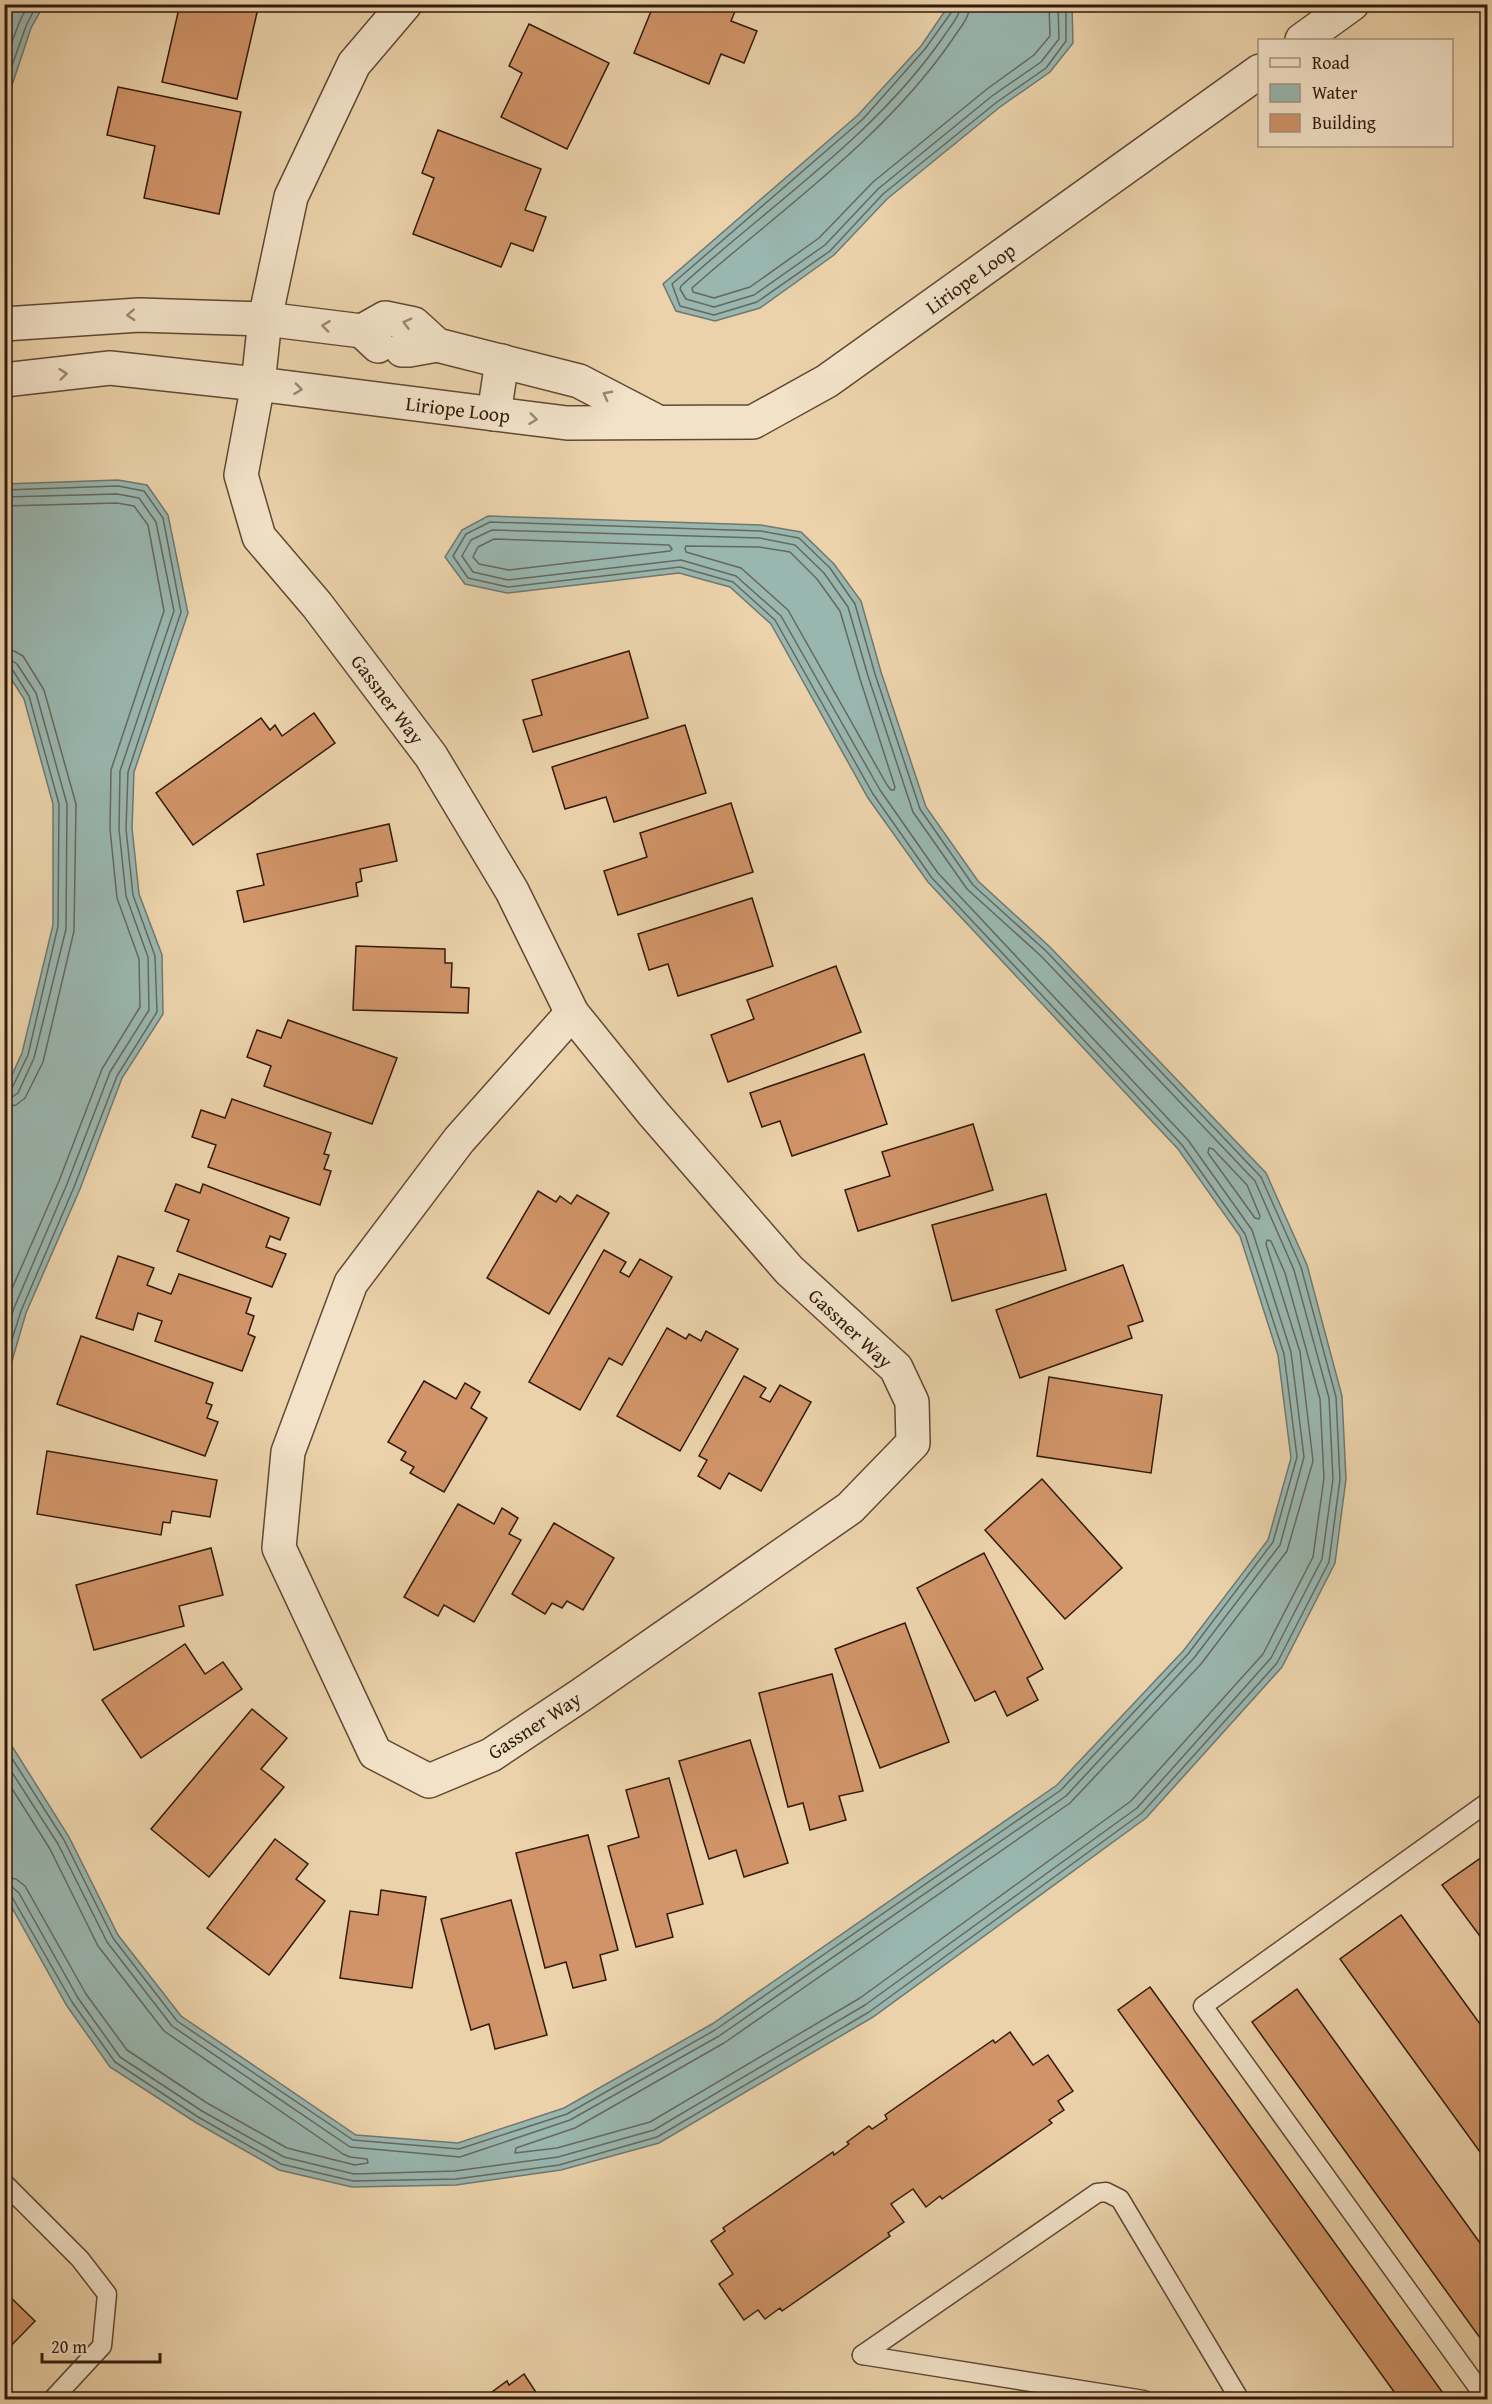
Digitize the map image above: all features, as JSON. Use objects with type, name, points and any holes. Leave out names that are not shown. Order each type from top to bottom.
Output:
[{"type":"street","points":[[258,384],[265,319],[291,197],[354,64],[405,4]]},
{"type":"street","points":[[1303,39],[1352,4]]},
{"type":"street","name":"Liriope Loop","points":[[4,380],[110,368],[567,423],[753,423],[827,381],[1258,72]]},
{"type":"street","name":"Liriope Loop","points":[[4,324],[140,315],[265,319],[381,342],[437,345],[579,381],[659,423]]},
{"type":"street","name":"Liriope Loop","points":[[381,342],[385,318],[414,324],[437,345]]},
{"type":"street","points":[[494,414],[502,361]]},
{"type":"street","name":"Gassner Way","points":[[258,384],[241,475],[259,537],[317,605],[431,756],[512,891],[572,1013],[652,1112],[789,1270],[896,1368],[912,1402],[913,1443],[850,1508],[491,1755],[429,1781],[375,1753],[279,1548],[288,1452],[351,1283],[459,1140],[572,1013]]},
{"type":"lane","points":[[1486,2400],[1203,2006],[1488,1802]]},
{"type":"lane","points":[[4,2183],[80,2259],[107,2294],[102,2346],[52,2400]]},
{"type":"lane","points":[[1144,2400],[862,2355],[1097,2193],[1106,2192],[1120,2199],[1235,2398]]},
{"type":"water","points":[[5,4],[44,5],[31,28],[5,106]]},
{"type":"water","points":[[949,5],[1072,5],[1073,43],[1050,72],[1000,107],[887,199],[834,255],[760,308],[715,321],[676,311],[663,284],[858,115],[921,46]]},
{"type":"water","points":[[118,480],[147,485],[168,515],[188,613],[134,772],[132,828],[139,894],[162,955],[163,1014],[122,1078],[80,1189],[26,1313],[5,1385],[5,1090],[22,1053],[53,925],[53,804],[24,699],[5,669],[5,484]]},
{"type":"water","points":[[488,516],[761,525],[801,532],[834,564],[861,601],[881,672],[926,807],[978,881],[1050,947],[1266,1173],[1307,1265],[1342,1396],[1346,1479],[1335,1563],[1282,1667],[1146,1818],[873,2017],[659,2143],[561,2170],[456,2185],[352,2187],[279,2170],[195,2122],[110,2067],[67,2006],[5,1895],[5,1735],[69,1837],[118,1935],[181,2016],[356,2135],[458,2143],[564,2108],[712,2024],[1057,1785],[1184,1650],[1268,1540],[1291,1458],[1278,1355],[1240,1236],[1178,1149],[928,882],[868,798],[771,624],[730,587],[679,573],[507,593],[465,584],[445,557],[462,530]]},
{"type":"building","points":[[180,4],[259,4],[237,99],[162,82]]},
{"type":"building","points":[[654,4],[738,4],[731,21],[757,31],[744,63],[721,54],[709,84],[634,53]]},
{"type":"building","points":[[529,24],[609,63],[567,149],[501,117],[522,73],[509,66]]},
{"type":"building","points":[[118,87],[241,112],[219,214],[144,198],[155,146],[107,135]]},
{"type":"building","points":[[438,130],[541,169],[525,210],[546,217],[533,251],[511,243],[501,267],[413,234],[434,178],[422,173]]},
{"type":"building","points":[[629,651],[648,718],[533,752],[523,720],[542,715],[532,680]]},
{"type":"building","points":[[314,713],[335,743],[193,845],[156,793],[261,718],[270,730],[275,725],[282,736]]},
{"type":"building","points":[[685,725],[706,793],[614,822],[606,797],[565,809],[552,767]]},
{"type":"building","points":[[731,803],[753,872],[618,915],[604,871],[647,857],[640,833]]},
{"type":"building","points":[[389,824],[397,861],[360,869],[362,881],[356,883],[358,896],[244,922],[237,891],[264,885],[257,854]]},
{"type":"building","points":[[752,898],[773,966],[678,996],[668,964],[649,970],[638,934]]},
{"type":"building","points":[[356,946],[445,949],[445,963],[452,963],[451,987],[469,988],[468,1013],[353,1010]]},
{"type":"building","points":[[836,966],[861,1032],[728,1082],[711,1035],[754,1019],[747,1000]]},
{"type":"building","points":[[288,1020],[397,1058],[372,1124],[264,1086],[271,1066],[247,1057],[257,1030],[281,1038]]},
{"type":"building","points":[[864,1054],[887,1124],[792,1156],[780,1121],[762,1127],[750,1093]]},
{"type":"building","points":[[232,1099],[331,1133],[324,1154],[329,1155],[324,1169],[331,1171],[320,1205],[208,1167],[216,1145],[192,1137],[201,1110],[225,1118]]},
{"type":"building","points":[[973,1124],[993,1190],[858,1231],[845,1190],[890,1176],[882,1152]]},
{"type":"building","points":[[176,1184],[200,1193],[203,1184],[289,1218],[280,1240],[270,1236],[266,1247],[286,1254],[272,1287],[177,1251],[189,1220],[165,1211]]},
{"type":"building","points":[[538,1191],[556,1202],[560,1196],[571,1204],[577,1195],[609,1213],[549,1314],[487,1278]]},
{"type":"building","points":[[1046,1194],[1066,1270],[952,1301],[932,1225]]},
{"type":"building","points":[[604,1250],[626,1262],[620,1272],[629,1277],[640,1259],[672,1277],[622,1365],[609,1358],[580,1410],[529,1382]]},
{"type":"building","points":[[118,1256],[154,1268],[147,1285],[171,1294],[179,1274],[251,1298],[246,1313],[254,1316],[248,1334],[255,1337],[242,1371],[155,1341],[162,1321],[138,1313],[133,1330],[96,1318]]},
{"type":"building","points":[[1123,1265],[1143,1321],[1128,1326],[1132,1338],[1020,1378],[996,1310]]},
{"type":"building","points":[[667,1328],[686,1339],[689,1334],[701,1341],[706,1331],[738,1349],[680,1451],[617,1416]]},
{"type":"building","points":[[81,1336],[213,1383],[206,1403],[212,1405],[207,1418],[218,1422],[205,1456],[57,1404]]},
{"type":"building","points":[[744,1376],[766,1388],[760,1397],[770,1402],[780,1385],[811,1402],[761,1491],[729,1473],[720,1489],[698,1476],[707,1460],[699,1456]]},
{"type":"building","points":[[1049,1377],[1162,1395],[1151,1473],[1037,1456]]},
{"type":"building","points":[[424,1381],[456,1399],[465,1383],[480,1392],[471,1408],[487,1418],[444,1492],[410,1473],[414,1467],[401,1460],[406,1452],[388,1442]]},
{"type":"building","points":[[47,1451],[217,1480],[210,1517],[172,1511],[170,1523],[163,1522],[161,1535],[37,1514]]},
{"type":"building","points":[[1042,1479],[1122,1568],[1065,1619],[985,1530]]},
{"type":"building","points":[[458,1504],[494,1524],[502,1508],[518,1518],[509,1534],[521,1540],[474,1622],[444,1605],[438,1616],[404,1597]]},
{"type":"building","points":[[554,1523],[614,1558],[583,1610],[567,1601],[562,1608],[552,1603],[545,1614],[512,1594]]},
{"type":"building","points":[[211,1548],[223,1595],[179,1606],[184,1626],[94,1650],[76,1585]]},
{"type":"building","points":[[984,1553],[1043,1669],[1027,1678],[1038,1700],[1007,1716],[995,1691],[975,1701],[917,1588]]},
{"type":"building","points":[[905,1623],[949,1742],[880,1768],[835,1649]]},
{"type":"building","points":[[185,1644],[205,1674],[223,1662],[242,1689],[141,1758],[102,1700]]},
{"type":"building","points":[[832,1674],[863,1791],[839,1796],[846,1820],[810,1830],[803,1803],[788,1807],[759,1693]]},
{"type":"building","points":[[252,1709],[287,1738],[261,1769],[284,1787],[209,1877],[151,1829]]},
{"type":"building","points":[[750,1740],[788,1863],[744,1877],[736,1850],[709,1859],[679,1761]]},
{"type":"building","points":[[669,1778],[703,1904],[667,1914],[673,1937],[636,1947],[608,1846],[639,1837],[626,1790]]},
{"type":"building","points":[[588,1835],[618,1950],[600,1955],[606,1980],[573,1988],[566,1962],[545,1968],[516,1853]]},
{"type":"building","points":[[275,1839],[308,1864],[296,1879],[325,1901],[269,1975],[207,1928]]},
{"type":"building","points":[[1488,1853],[1488,1947],[1442,1885]]},
{"type":"building","points":[[381,1890],[426,1897],[412,1988],[340,1978],[350,1911],[378,1915]]},
{"type":"building","points":[[511,1900],[547,2035],[495,2049],[489,2024],[471,2030],[441,1919]]},
{"type":"building","points":[[1401,1915],[1488,2035],[1488,2163],[1340,1959]]},
{"type":"building","points":[[1150,1987],[1448,2400],[1400,2400],[1118,2010]]},
{"type":"building","points":[[1297,1989],[1488,2254],[1488,2349],[1252,2022]]},
{"type":"building","points":[[1010,2032],[1033,2065],[1048,2055],[1073,2091],[1058,2101],[1064,2110],[1049,2120],[1052,2123],[942,2199],[940,2196],[926,2207],[913,2189],[891,2204],[904,2222],[888,2233],[890,2236],[782,2311],[780,2308],[765,2319],[758,2310],[744,2320],[719,2284],[733,2274],[711,2241],[725,2231],[723,2228],[833,2152],[834,2155],[869,2126],[872,2129],[887,2119],[885,2115],[993,2040],[995,2043]]},
{"type":"building","points":[[4,2291],[35,2321],[4,2353]]},
{"type":"building","points":[[524,2374],[541,2400],[481,2400],[507,2381],[509,2385]]}]
